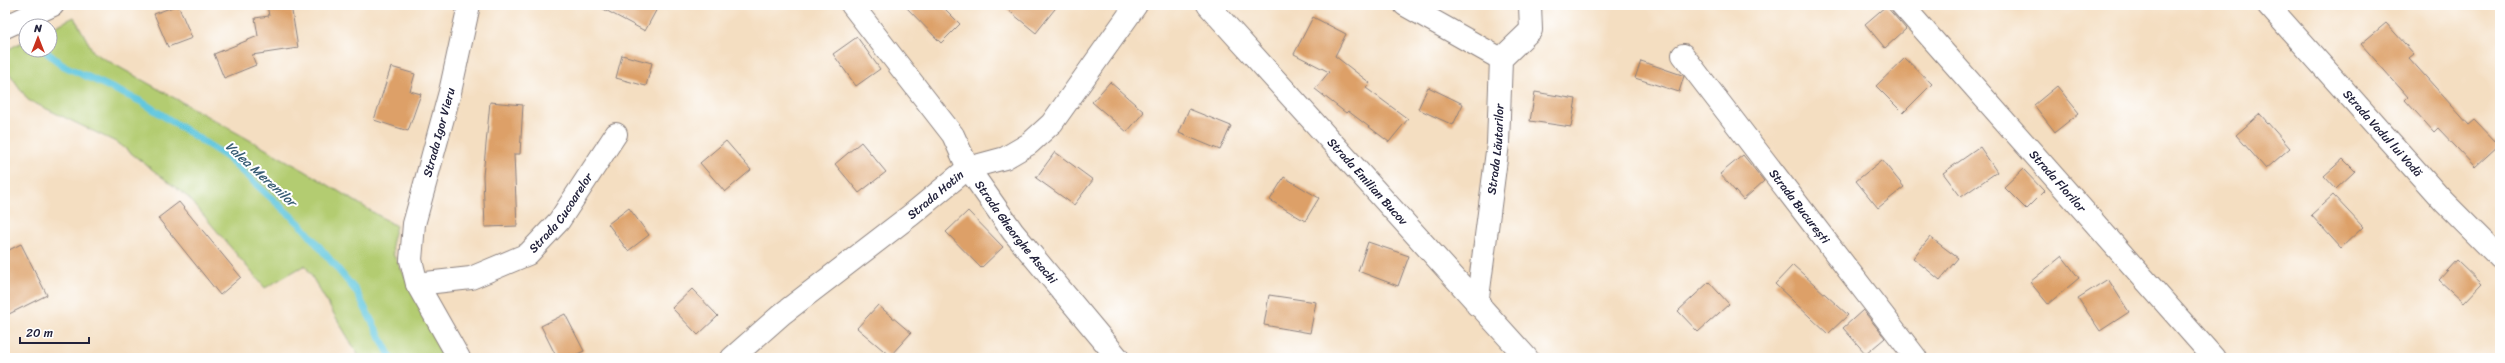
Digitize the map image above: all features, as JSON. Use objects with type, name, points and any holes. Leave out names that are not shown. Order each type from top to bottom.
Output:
[{"type":"street","points":[[5,27],[53,5]]},
{"type":"street","name":"Strada Igor Vieru","points":[[459,358],[417,284],[411,260],[414,224],[450,92],[469,5]]},
{"type":"street","name":"Strada Gheorghe Asachi","points":[[852,5],[953,135],[968,168],[1013,232],[1118,358]]},
{"type":"street","name":"Strada Hotin","points":[[732,358],[782,314],[911,215],[968,168],[1004,158],[1029,144],[1052,123],[1136,5]]},
{"type":"street","name":"Strada Emilian Bucov","points":[[1208,5],[1477,305],[1527,358]]},
{"type":"street","points":[[1405,5],[1501,59],[1531,30],[1530,5]]},
{"type":"street","name":"Strada Florilor","points":[[1902,5],[2214,358]]},
{"type":"street","name":"Strada Vadul lui Vodă","points":[[2268,5],[2444,202],[2500,258]]},
{"type":"street","name":"Strada București","points":[[1683,55],[1916,358]]},
{"type":"street","name":"Strada Lăutarilor","points":[[1477,305],[1498,144],[1501,59]]},
{"type":"street","name":"Strada Cucoarelor","points":[[417,284],[471,278],[528,254],[559,221],[616,134]]},
{"type":"green space","points":[[74,17],[94,53],[305,171],[396,226],[392,240],[393,254],[449,358],[360,358],[305,265],[265,288],[189,198],[118,143],[28,100],[5,67],[5,51],[18,44],[18,58],[58,58],[58,25]]},
{"type":"building","points":[[178,5],[192,38],[168,47],[154,14]]},
{"type":"building","points":[[267,5],[291,5],[298,48],[252,55],[256,65],[224,78],[214,54],[258,36],[255,18],[269,16]]},
{"type":"building","points":[[596,5],[659,5],[645,31]]},
{"type":"building","points":[[904,5],[941,5],[960,24],[941,43]]},
{"type":"building","points":[[1002,5],[1058,5],[1036,33]]},
{"type":"building","points":[[1886,6],[1906,29],[1885,48],[1865,24]]},
{"type":"building","points":[[1313,17],[1346,34],[1335,56],[1370,83],[1366,88],[1408,119],[1389,142],[1348,111],[1346,113],[1315,89],[1329,72],[1294,54]]},
{"type":"building","points":[[2386,23],[2414,54],[2409,58],[2469,125],[2475,120],[2499,145],[2475,167],[2438,128],[2434,132],[2405,100],[2408,97],[2361,44]]},
{"type":"building","points":[[857,37],[880,69],[856,86],[833,54]]},
{"type":"building","points":[[622,55],[652,63],[646,86],[616,78]]},
{"type":"building","points":[[1905,58],[1932,84],[1903,113],[1876,86]]},
{"type":"building","points":[[1641,61],[1684,76],[1679,92],[1635,78]]},
{"type":"building","points":[[391,67],[415,74],[410,91],[421,94],[408,131],[374,120]]},
{"type":"building","points":[[1110,82],[1144,112],[1127,132],[1092,102]]},
{"type":"building","points":[[2057,86],[2079,113],[2055,132],[2034,105]]},
{"type":"building","points":[[1428,87],[1463,104],[1453,125],[1418,109]]},
{"type":"building","points":[[1535,92],[1576,99],[1571,127],[1530,121]]},
{"type":"building","points":[[490,102],[523,105],[520,154],[514,154],[517,226],[485,227],[483,176]]},
{"type":"building","points":[[1189,109],[1231,126],[1220,150],[1179,133]]},
{"type":"building","points":[[2260,114],[2290,148],[2266,169],[2236,135]]},
{"type":"building","points":[[726,141],[751,170],[725,192],[700,163]]},
{"type":"building","points":[[861,142],[886,172],[859,193],[835,164]]},
{"type":"building","points":[[1980,147],[1997,172],[1961,197],[1943,173]]},
{"type":"building","points":[[1055,152],[1093,180],[1074,205],[1036,178]]},
{"type":"building","points":[[1743,155],[1764,181],[1743,200],[1720,174]]},
{"type":"building","points":[[2343,159],[2355,171],[2336,189],[2324,176]]},
{"type":"building","points":[[1882,160],[1904,187],[1878,208],[1856,181]]},
{"type":"building","points":[[2023,169],[2044,191],[2026,209],[2004,187]]},
{"type":"building","points":[[1284,177],[1319,198],[1305,221],[1270,200]]},
{"type":"building","points":[[2333,195],[2363,227],[2341,248],[2311,215]]},
{"type":"building","points":[[179,202],[241,277],[220,295],[158,218]]},
{"type":"building","points":[[629,208],[649,235],[628,251],[608,224]]},
{"type":"building","points":[[968,211],[1003,247],[981,268],[946,232]]},
{"type":"building","points":[[1930,237],[1958,258],[1940,280],[1913,258]]},
{"type":"building","points":[[1368,242],[1409,256],[1398,286],[1358,271]]},
{"type":"building","points":[[21,244],[47,295],[5,316],[5,252]]},
{"type":"building","points":[[2062,256],[2079,278],[2048,304],[2030,282]]},
{"type":"building","points":[[2457,260],[2482,284],[2464,303],[2439,280]]},
{"type":"building","points":[[1793,265],[1848,315],[1828,334],[1775,284]]},
{"type":"building","points":[[2108,279],[2129,312],[2100,331],[2078,298]]},
{"type":"building","points":[[1709,282],[1729,304],[1698,332],[1678,311]]},
{"type":"building","points":[[692,289],[718,316],[698,335],[672,308]]},
{"type":"building","points":[[1269,295],[1316,302],[1310,333],[1264,325]]},
{"type":"building","points":[[878,305],[911,333],[890,356],[857,328]]},
{"type":"building","points":[[1863,310],[1885,338],[1866,354],[1843,328]]},
{"type":"building","points":[[565,314],[584,351],[569,358],[557,358],[541,326]]},
{"type":"waterway","name":"Valea Merenilor","points":[[54,58],[62,65],[142,102],[224,155],[302,226],[356,291],[391,358]]}]
